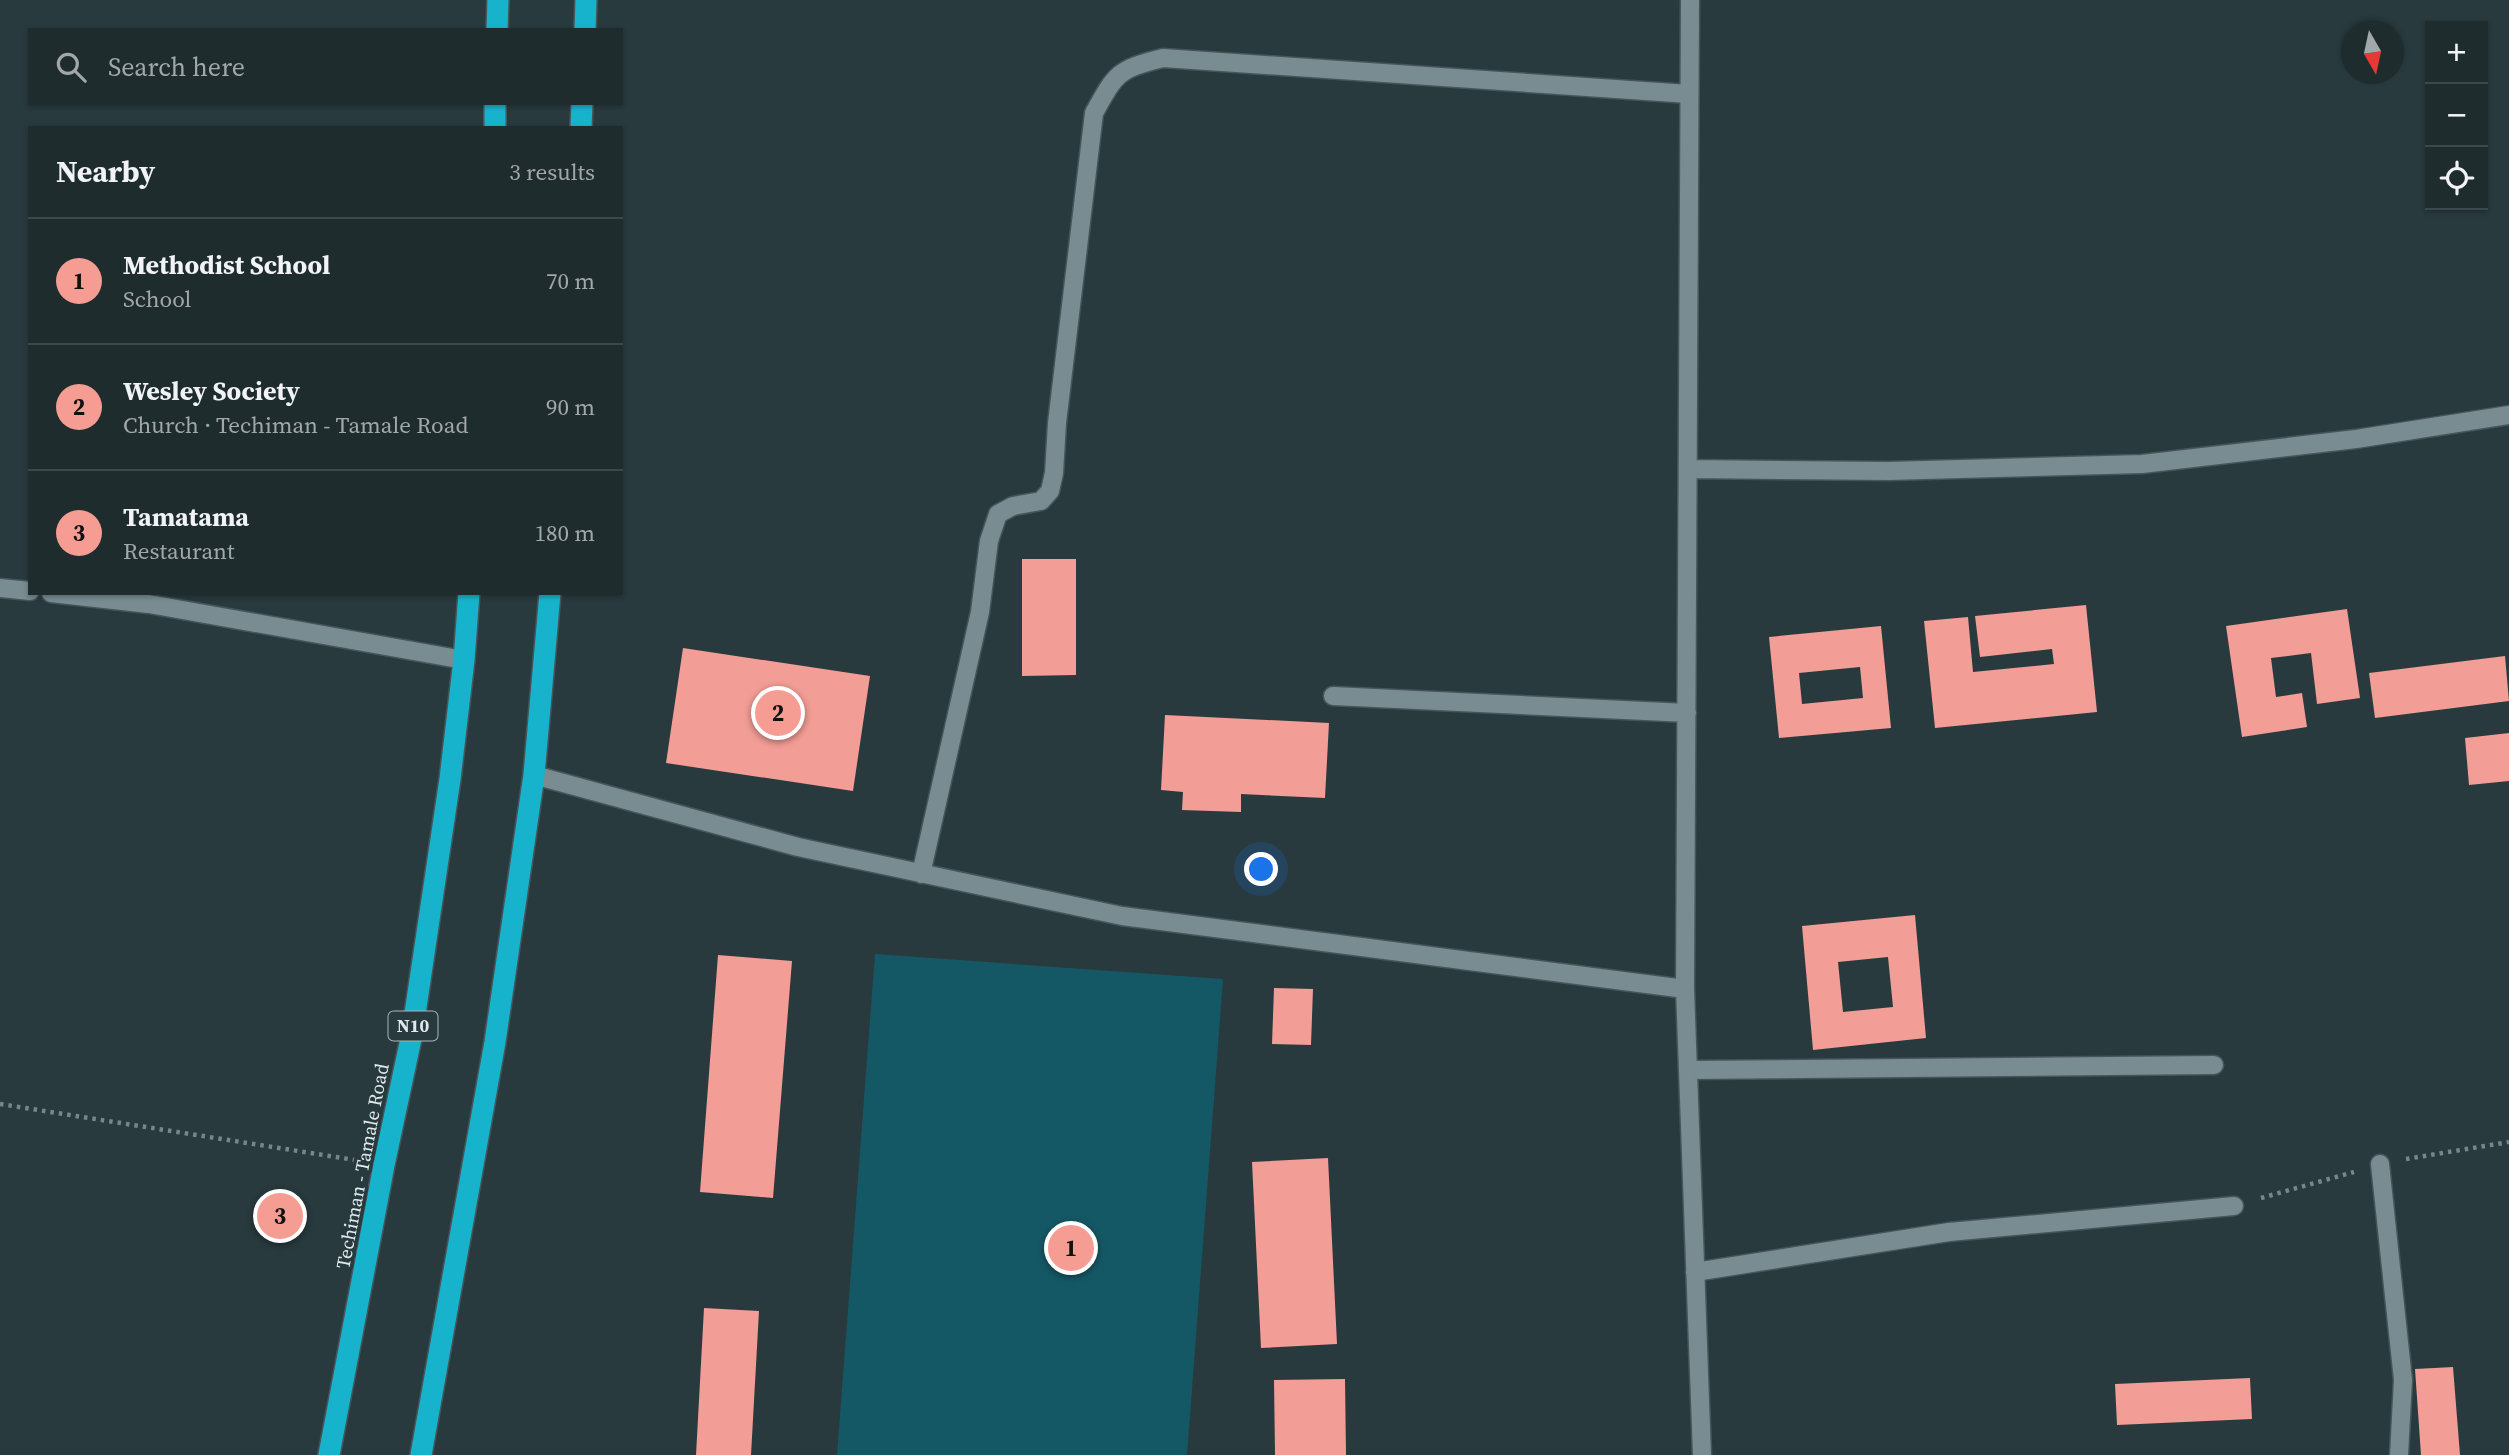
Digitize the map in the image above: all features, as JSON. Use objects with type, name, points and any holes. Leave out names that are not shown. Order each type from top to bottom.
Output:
[{"type":"highway","points":[[497,28],[498,0]]},
{"type":"highway","points":[[585,28],[586,0]]},
{"type":"highway","points":[[495,105],[495,126]]},
{"type":"highway","points":[[581,126],[582,105]]},
{"type":"highway","name":"Techiman - Tamale Road","points":[[329,1455],[383,1165],[412,1034],[450,779],[469,595]]},
{"type":"highway","points":[[421,1455],[495,1042],[534,775],[550,595]]},
{"type":"street","points":[[1690,0],[1685,989],[1702,1455]]},
{"type":"street","points":[[921,874],[980,612],[989,541],[999,514],[1013,506],[1041,501],[1050,491],[1094,113],[1111,83],[1130,66],[1163,58],[1689,94]]},
{"type":"street","points":[[1689,469],[1888,471],[2142,464],[2356,439],[2509,415]]},
{"type":"street","points":[[0,588],[28,591]]},
{"type":"street","points":[[69,595],[149,604],[464,660]]},
{"type":"street","points":[[1333,696],[1687,713]]},
{"type":"street","points":[[534,775],[798,847],[1122,916],[1685,989]]},
{"type":"street","points":[[1688,1070],[2214,1065]]},
{"type":"street","points":[[2380,1164],[2403,1380],[2399,1455]]},
{"type":"street","points":[[1695,1272],[1949,1232],[2234,1206]]},
{"type":"path","points":[[0,1104],[383,1165]]},
{"type":"shaded area","points":[[875,954],[1223,979],[1187,1455],[837,1455]]},
{"type":"building","points":[[1022,559],[1076,559],[1076,675],[1022,676]]},
{"type":"building","points":[[2086,605],[2097,712],[1935,728],[1924,621],[1968,617],[1973,672],[2054,664],[2052,649],[1980,657],[1975,616]]},
{"type":"building","points":[[2347,609],[2360,698],[2317,704],[2311,653],[2271,658],[2276,697],[2302,693],[2307,727],[2242,737],[2226,626]]},
{"type":"building","points":[[1881,626],[1891,728],[1779,738],[1769,637]],"holes":[[[1860,667],[1863,698],[1802,704],[1799,673]]]},
{"type":"building","points":[[683,648],[870,676],[853,791],[666,763]]},
{"type":"building","points":[[2505,656],[2509,701],[2375,718],[2369,673]]},
{"type":"building","points":[[1165,715],[1329,723],[1325,798],[1241,794],[1241,812],[1182,810],[1183,792],[1161,790]]},
{"type":"building","points":[[2509,733],[2509,781],[2469,785],[2465,738]]},
{"type":"building","points":[[1915,915],[1926,1038],[1813,1050],[1802,926]],"holes":[[[1888,957],[1893,1007],[1843,1012],[1838,962]]]},
{"type":"building","points":[[718,955],[792,961],[773,1198],[700,1192]]},
{"type":"building","points":[[1274,988],[1313,989],[1311,1045],[1272,1044]]},
{"type":"building","points":[[1328,1158],[1337,1344],[1261,1348],[1252,1162]]},
{"type":"building","points":[[704,1308],[759,1311],[751,1455],[696,1455]]},
{"type":"building","points":[[2453,1367],[2460,1455],[2421,1455],[2415,1369]]},
{"type":"building","points":[[2250,1378],[2252,1419],[2117,1425],[2115,1384]]},
{"type":"building","points":[[1345,1379],[1346,1455],[1275,1455],[1274,1380]]},
{"type":"place","name":"Wesley Society","points":[[778,713]]},
{"type":"place","name":"Tamatama","points":[[280,1216]]},
{"type":"place","name":"Methodist School","points":[[1071,1248]]}]
